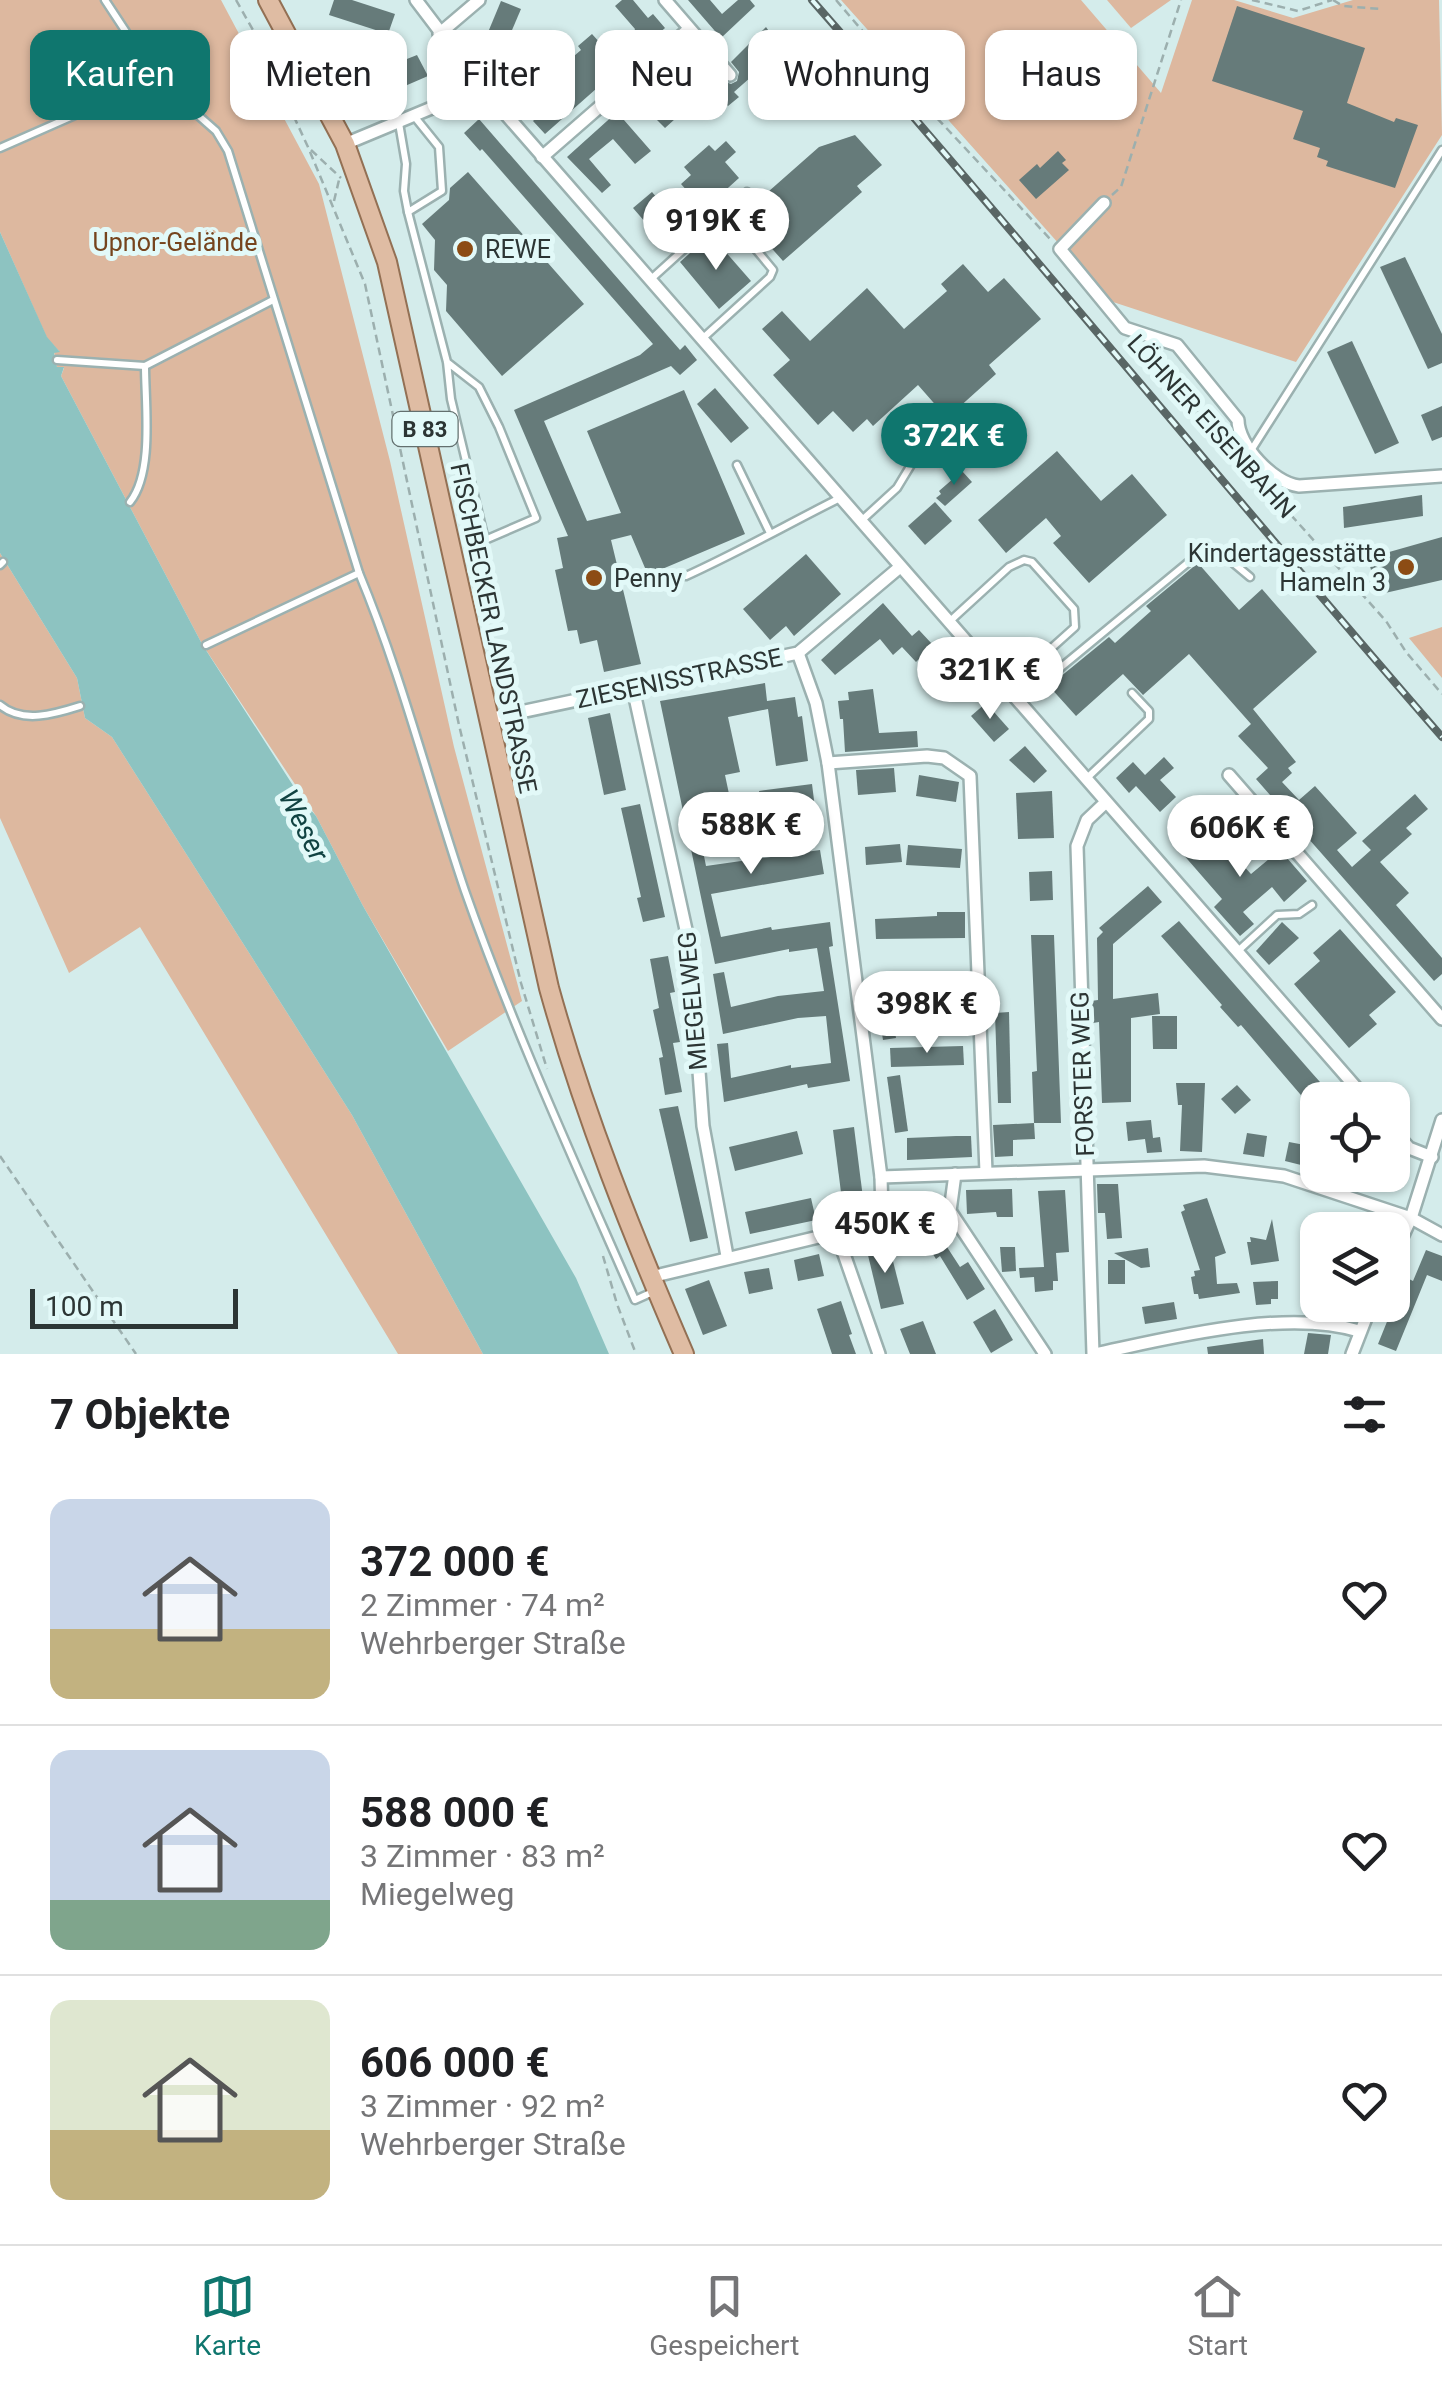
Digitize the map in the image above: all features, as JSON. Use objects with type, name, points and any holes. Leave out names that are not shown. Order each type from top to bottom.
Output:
[{"type":"main road","name":"FISCHBECKER LANDSTRASSE","points":[[268,0],[345,144],[371,208],[398,307],[549,988],[570,1063],[614,1188],[654,1284]]},
{"type":"main road","name":"B 83","points":[[654,1284],[684,1354]]},
{"type":"street","points":[[416,0],[436,30]]},
{"type":"street","points":[[444,30],[480,0]]},
{"type":"street","points":[[665,0],[689,30]]},
{"type":"street","points":[[345,144],[427,111]]},
{"type":"street","points":[[542,157],[595,111]]},
{"type":"street","points":[[510,120],[1352,1082]]},
{"type":"street","points":[[1060,249],[1104,203]]},
{"type":"street","name":"LÖHNER EISENBAHN","points":[[1060,249],[1125,328]]},
{"type":"street","points":[[1125,328],[1177,345],[1238,420],[1238,432],[1252,450],[1287,485],[1442,476]]},
{"type":"street","name":"ZIESENISSTRASSE","points":[[488,720],[798,653],[900,567]]},
{"type":"street","points":[[798,653],[816,703],[828,764],[881,1177],[882,1214],[876,1223]]},
{"type":"street","name":"MIEGELWEG","points":[[633,688],[690,948],[703,1126],[727,1256]]},
{"type":"street","points":[[828,764],[928,756],[944,758],[970,776],[986,1172]]},
{"type":"street","points":[[1229,775],[1442,1019]]},
{"type":"street","name":"FORSTER WEG","points":[[1094,1354],[1077,846],[1087,820],[1105,803]]},
{"type":"street","points":[[1411,1218],[1442,1120]]},
{"type":"street","points":[[1410,1148],[1432,1157]]},
{"type":"street","points":[[881,1177],[1204,1166],[1284,1176],[1411,1218],[1442,1235]]},
{"type":"street","points":[[956,1174],[950,1210],[1045,1354]]},
{"type":"street","points":[[654,1284],[727,1256],[950,1210]]},
{"type":"street","points":[[837,1234],[879,1354]]},
{"type":"street","points":[[1352,1354],[1363,1322]]},
{"type":"street","points":[[1094,1354],[1192,1333],[1298,1323],[1339,1325],[1359,1332]]},
{"type":"lane","points":[[105,0],[125,30]]},
{"type":"lane","points":[[408,212],[442,191],[439,148],[414,116]]},
{"type":"lane","points":[[0,148],[64,120]]},
{"type":"lane","points":[[203,120],[228,150],[359,573],[507,1004],[635,1300],[654,1284]]},
{"type":"lane","points":[[399,122],[408,212],[447,362],[450,399],[485,540],[536,518],[479,387],[447,362]]},
{"type":"lane","points":[[1252,450],[1442,150]]},
{"type":"lane","points":[[649,281],[747,192]]},
{"type":"lane","points":[[701,340],[770,277],[772,270],[740,229]]},
{"type":"lane","points":[[57,360],[146,366],[273,300]]},
{"type":"lane","points":[[130,502],[140,489],[144,468],[146,366]]},
{"type":"lane","points":[[860,522],[897,488],[920,450],[948,426]]},
{"type":"lane","points":[[737,465],[770,533]]},
{"type":"lane","points":[[686,576],[753,546],[770,533],[840,498]]},
{"type":"lane","points":[[1018,703],[1202,550],[1219,551],[1250,577]]},
{"type":"lane","points":[[948,622],[1009,567],[1024,560],[1032,562],[1074,609],[1075,627],[1006,689]]},
{"type":"lane","points":[[206,645],[359,573]]},
{"type":"lane","points":[[1085,780],[1150,719],[1149,711],[1132,693]]},
{"type":"lane","points":[[0,705],[6,710],[43,717],[80,706]]},
{"type":"lane","points":[[1238,951],[1277,915],[1299,914],[1312,905]]},
{"type":"path","points":[[236,0],[308,147],[365,284],[459,725],[521,982],[547,1071]]},
{"type":"path","points":[[836,0],[936,117],[1060,249]]},
{"type":"path","points":[[1104,203],[1121,188],[1181,0]]},
{"type":"path","points":[[1252,0],[1298,11],[1332,0],[1343,6],[1380,8]]},
{"type":"path","points":[[308,147],[340,179],[335,185],[333,206]]},
{"type":"path","name":"LÖHNER EISENBAHN","points":[[1125,328],[1242,460]]},
{"type":"path","name":"LÖHNER EISENBAHN","points":[[1256,475],[1386,621],[1442,694]]},
{"type":"path","points":[[0,1156],[136,1354]]},
{"type":"path","points":[[603,1251],[604,1267],[636,1354]]},
{"type":"green space","name":"Upnor-Gelände","points":[[0,0],[221,0],[237,30],[230,30],[230,120],[285,120],[319,184],[390,461],[454,747],[522,1001],[448,1051],[363,906],[316,816],[202,644],[61,376],[64,368],[57,367],[54,352],[59,351],[47,338],[0,232]]},
{"type":"green space","points":[[841,0],[1081,0],[1107,30],[985,30],[985,120],[1137,120],[1137,65],[1161,93],[1192,0],[1234,0],[1293,18],[1353,0],[1439,0],[1442,135],[1296,362],[1110,301],[948,120],[965,120],[965,30],[868,30]]},
{"type":"green space","points":[[1107,0],[1171,0],[1131,28]]},
{"type":"green space","points":[[0,553],[77,678],[85,718],[112,737],[352,1115],[483,1354],[398,1354],[140,927],[69,973],[0,818]]},
{"type":"green space","points":[[1442,627],[1442,678],[1409,638]]},
{"type":"water","name":"Weser","points":[[0,232],[47,337],[60,352],[54,353],[57,367],[64,367],[61,376],[202,644],[316,816],[363,906],[576,1278],[609,1354],[483,1354],[352,1115],[112,737],[85,718],[77,678],[0,553]]},
{"type":"building","points":[[334,0],[352,0],[395,14],[389,30],[376,30],[329,15]]},
{"type":"building","points":[[622,0],[633,0],[648,18],[653,14],[665,28],[635,30],[615,6]]},
{"type":"building","points":[[688,0],[710,0],[722,14],[738,0],[750,0],[755,6],[728,31],[714,30]]},
{"type":"building","points":[[501,1],[521,9],[512,30],[489,30]]},
{"type":"building","points":[[1237,6],[1365,48],[1347,103],[1394,122],[1396,118],[1418,125],[1395,188],[1326,166],[1328,161],[1317,157],[1320,148],[1293,139],[1303,111],[1212,81]]},
{"type":"building","points":[[592,34],[595,90],[575,108],[575,55],[581,50],[578,46]]},
{"type":"building","points":[[748,45],[748,80],[734,92],[739,97],[728,106],[728,83],[737,81],[739,72],[731,62]]},
{"type":"building","points":[[417,55],[427,76],[407,85],[407,59]]},
{"type":"building","points":[[480,120],[680,350],[685,345],[697,360],[680,375],[671,366],[544,421],[587,521],[621,513],[587,431],[684,390],[745,534],[648,575],[631,535],[611,540],[641,664],[604,672],[597,640],[580,644],[577,630],[568,631],[555,570],[563,568],[557,538],[568,536],[514,410],[640,355],[653,344],[464,133]]},
{"type":"building","points":[[534,120],[561,120],[545,134]]},
{"type":"building","points":[[608,120],[624,120],[651,151],[635,164],[613,139],[589,159],[611,185],[602,193],[567,157]]},
{"type":"building","points":[[657,120],[674,120],[665,128]]},
{"type":"building","points":[[855,135],[882,165],[857,186],[862,192],[783,261],[742,215],[819,147]]},
{"type":"building","points":[[726,141],[736,152],[725,162],[739,178],[699,214],[692,207],[677,220],[690,235],[671,252],[633,208],[652,192],[668,211],[689,193],[681,184],[691,175],[684,167],[709,145],[715,151]]},
{"type":"building","points":[[1058,151],[1069,170],[1036,199],[1019,180]]},
{"type":"building","points":[[468,172],[584,304],[502,376],[446,311],[447,285],[434,270],[435,240],[422,224],[449,200],[450,188]]},
{"type":"building","points":[[716,241],[751,281],[719,309],[680,262],[699,245],[704,251]]},
{"type":"building","points":[[1405,257],[1442,334],[1442,363],[1428,369],[1380,267]]},
{"type":"building","points":[[963,264],[988,292],[1004,278],[1041,319],[989,365],[996,374],[947,418],[918,385],[873,426],[867,419],[853,432],[833,411],[818,425],[773,375],[790,360],[762,329],[782,311],[810,341],[867,288],[904,329],[947,291],[941,284]]},
{"type":"building","points":[[1352,341],[1399,443],[1375,454],[1327,352]]},
{"type":"building","points":[[715,388],[749,428],[731,443],[697,404]]},
{"type":"building","points":[[1442,406],[1442,437],[1432,441],[1421,415]]},
{"type":"building","points":[[1057,451],[1101,501],[1132,474],[1167,515],[1089,583],[1053,543],[1061,536],[1046,518],[1006,553],[978,520]]},
{"type":"building","points":[[962,471],[972,482],[945,506],[936,498],[941,494],[939,491]]},
{"type":"building","points":[[1422,495],[1423,516],[1344,528],[1343,507]]},
{"type":"building","points":[[935,502],[952,521],[925,545],[908,526]]},
{"type":"building","name":"Kindertagesstätte Hameln 3","points":[[1442,537],[1442,580],[1385,593],[1381,576],[1373,578],[1368,558]]},
{"type":"building","points":[[806,554],[841,594],[794,636],[786,626],[770,640],[743,609]]},
{"type":"building","points":[[1198,563],[1239,610],[1262,589],[1317,652],[1253,709],[1296,762],[1288,768],[1292,773],[1282,782],[1299,800],[1315,786],[1357,833],[1337,850],[1352,867],[1371,850],[1362,841],[1415,794],[1428,809],[1406,828],[1412,834],[1380,862],[1409,893],[1396,905],[1442,958],[1442,974],[1434,981],[1256,779],[1268,768],[1238,736],[1251,724],[1189,654],[1143,695],[1123,674],[1076,716],[1049,686],[1109,637],[1115,643],[1151,611],[1146,606]]},
{"type":"building","points":[[883,603],[912,636],[919,630],[972,687],[957,699],[920,658],[916,662],[902,647],[893,655],[880,639],[835,675],[821,660]]},
{"type":"building","points":[[765,683],[767,701],[795,697],[798,717],[802,716],[808,761],[776,766],[768,709],[728,717],[740,772],[725,775],[733,813],[697,821],[706,866],[820,850],[824,874],[711,894],[721,937],[771,927],[772,930],[830,922],[833,946],[829,947],[850,1081],[808,1088],[807,1084],[724,1102],[717,1044],[728,1043],[731,1078],[791,1065],[831,1063],[826,1016],[723,1034],[713,974],[724,972],[731,1007],[824,991],[817,948],[789,949],[715,964],[660,701]]},
{"type":"building","points":[[873,689],[879,733],[917,731],[918,747],[845,752],[838,701],[849,700],[848,692]]},
{"type":"building","points":[[986,703],[1009,729],[994,742],[971,716]]},
{"type":"building","points":[[610,713],[626,790],[604,795],[588,718]]},
{"type":"building","points":[[1025,746],[1047,771],[1034,783],[1009,760]]},
{"type":"building","points":[[1164,757],[1174,768],[1160,780],[1176,797],[1160,812],[1136,786],[1129,793],[1116,778],[1133,762],[1145,775]]},
{"type":"building","points":[[894,768],[896,792],[858,795],[856,770]]},
{"type":"building","points":[[919,775],[959,782],[956,802],[916,796]]},
{"type":"building","points":[[812,784],[815,808],[762,815],[759,791]]},
{"type":"building","points":[[1052,791],[1054,838],[1018,839],[1016,793]]},
{"type":"building","points":[[640,804],[665,917],[643,922],[621,808]]},
{"type":"building","points":[[1192,830],[1219,860],[1229,850],[1251,874],[1280,850],[1307,881],[1284,902],[1272,887],[1243,912],[1254,924],[1240,936],[1214,907],[1222,899],[1175,845]]},
{"type":"building","points":[[900,844],[902,862],[866,865],[865,847]]},
{"type":"building","points":[[908,845],[962,849],[960,868],[906,865]]},
{"type":"building","points":[[1052,871],[1053,900],[1030,901],[1029,872]]},
{"type":"building","points":[[1148,886],[1162,902],[1113,944],[1113,999],[1158,993],[1160,1014],[1131,1018],[1131,1102],[1102,1103],[1099,1022],[1093,1023],[1091,1001],[1098,1000],[1097,938],[1103,932],[1099,928]]},
{"type":"building","points":[[937,912],[965,912],[965,938],[876,939],[875,919],[937,916]]},
{"type":"building","points":[[1179,921],[1320,1082],[1300,1082],[1300,1094],[1161,936]]},
{"type":"building","points":[[1282,922],[1299,938],[1269,965],[1256,951]]},
{"type":"building","points":[[1340,929],[1396,992],[1369,1015],[1377,1024],[1349,1048],[1294,984],[1320,961],[1313,953]]},
{"type":"building","points":[[1031,935],[1054,935],[1061,1123],[1034,1123],[1032,1072],[1037,1071]]},
{"type":"building","points":[[668,956],[675,992],[670,993],[680,1042],[673,1043],[682,1092],[665,1095],[659,1058],[663,1057],[653,1010],[659,1008],[650,959]]},
{"type":"building","points":[[966,977],[967,1001],[883,1001],[883,983]]},
{"type":"building","points":[[892,1012],[896,1038],[883,1040],[879,1014]]},
{"type":"building","points":[[1009,1012],[1011,1103],[998,1103],[995,1013]]},
{"type":"building","points":[[1152,1016],[1177,1016],[1177,1049],[1153,1049]]},
{"type":"building","points":[[963,1046],[964,1065],[891,1067],[890,1048]]},
{"type":"building","points":[[900,1075],[908,1131],[895,1133],[887,1077]]},
{"type":"building","points":[[1176,1083],[1205,1083],[1202,1152],[1180,1151],[1182,1105],[1178,1105]]},
{"type":"building","points":[[1237,1085],[1251,1100],[1235,1114],[1221,1099]]},
{"type":"building","points":[[678,1106],[708,1238],[690,1242],[659,1109]]},
{"type":"building","points":[[1151,1120],[1153,1138],[1160,1137],[1162,1152],[1147,1153],[1145,1139],[1128,1141],[1126,1122]]},
{"type":"building","points":[[1034,1123],[1035,1139],[1013,1140],[1013,1156],[995,1157],[993,1125]]},
{"type":"building","points":[[854,1127],[863,1198],[842,1200],[833,1130]]},
{"type":"building","points":[[797,1131],[803,1154],[735,1171],[729,1147]]},
{"type":"building","points":[[1247,1133],[1267,1136],[1264,1157],[1243,1154]]},
{"type":"building","points":[[971,1136],[972,1157],[907,1160],[907,1138]]},
{"type":"building","points":[[1289,1142],[1300,1144],[1300,1165],[1285,1161]]},
{"type":"building","points":[[1097,1184],[1118,1184],[1122,1238],[1107,1239],[1105,1213],[1098,1213]]},
{"type":"building","points":[[1012,1189],[1013,1217],[997,1217],[996,1212],[967,1214],[966,1190]]},
{"type":"building","points":[[1065,1190],[1069,1252],[1056,1253],[1058,1281],[1053,1281],[1053,1290],[1035,1292],[1034,1277],[1020,1278],[1019,1268],[1044,1267],[1038,1191]]},
{"type":"building","points":[[811,1198],[816,1220],[750,1234],[745,1212]]},
{"type":"building","points":[[1207,1198],[1226,1253],[1215,1257],[1217,1284],[1237,1283],[1240,1293],[1199,1299],[1191,1277],[1200,1270],[1181,1212],[1185,1210],[1183,1205]]},
{"type":"building","points":[[1272,1219],[1279,1261],[1251,1265],[1247,1242],[1251,1242],[1250,1237],[1266,1240]]},
{"type":"building","points":[[934,1227],[960,1267],[968,1262],[985,1289],[967,1300],[940,1256],[936,1259],[921,1235]]},
{"type":"building","points":[[888,1242],[904,1304],[881,1309],[866,1247]]},
{"type":"building","points":[[1000,1247],[1015,1247],[1016,1271],[1002,1272]]},
{"type":"building","points":[[1148,1248],[1150,1267],[1141,1268],[1114,1253]]},
{"type":"building","points":[[1426,1250],[1442,1256],[1442,1281],[1427,1275],[1410,1317],[1410,1280],[1413,1281]]},
{"type":"building","points":[[819,1254],[824,1276],[798,1281],[794,1260]]},
{"type":"building","points":[[1108,1260],[1125,1260],[1125,1284],[1108,1284]]},
{"type":"building","points":[[769,1268],[773,1289],[749,1294],[744,1272]]},
{"type":"building","points":[[709,1280],[727,1326],[703,1335],[685,1289]]},
{"type":"building","points":[[1278,1281],[1278,1299],[1256,1305],[1253,1282]]},
{"type":"building","points":[[841,1301],[856,1354],[832,1354],[817,1309]]},
{"type":"building","points":[[1174,1302],[1177,1319],[1145,1324],[1142,1307]]},
{"type":"building","points":[[995,1309],[1013,1340],[991,1353],[973,1322]]},
{"type":"building","points":[[923,1321],[936,1354],[910,1354],[900,1329]]},
{"type":"building","points":[[1387,1322],[1408,1322],[1396,1351],[1378,1344]]},
{"type":"building","points":[[1308,1333],[1331,1335],[1328,1354],[1304,1354]]},
{"type":"building","points":[[1263,1339],[1264,1354],[1208,1354],[1207,1347]]},
{"type":"railway","points":[[812,0],[1442,737]]},
{"type":"place","name":"REWE","points":[[465,249]]},
{"type":"place","name":"Kindertagesstätte Hameln 3","points":[[1406,567]]},
{"type":"place","name":"Penny","points":[[594,578]]}]
